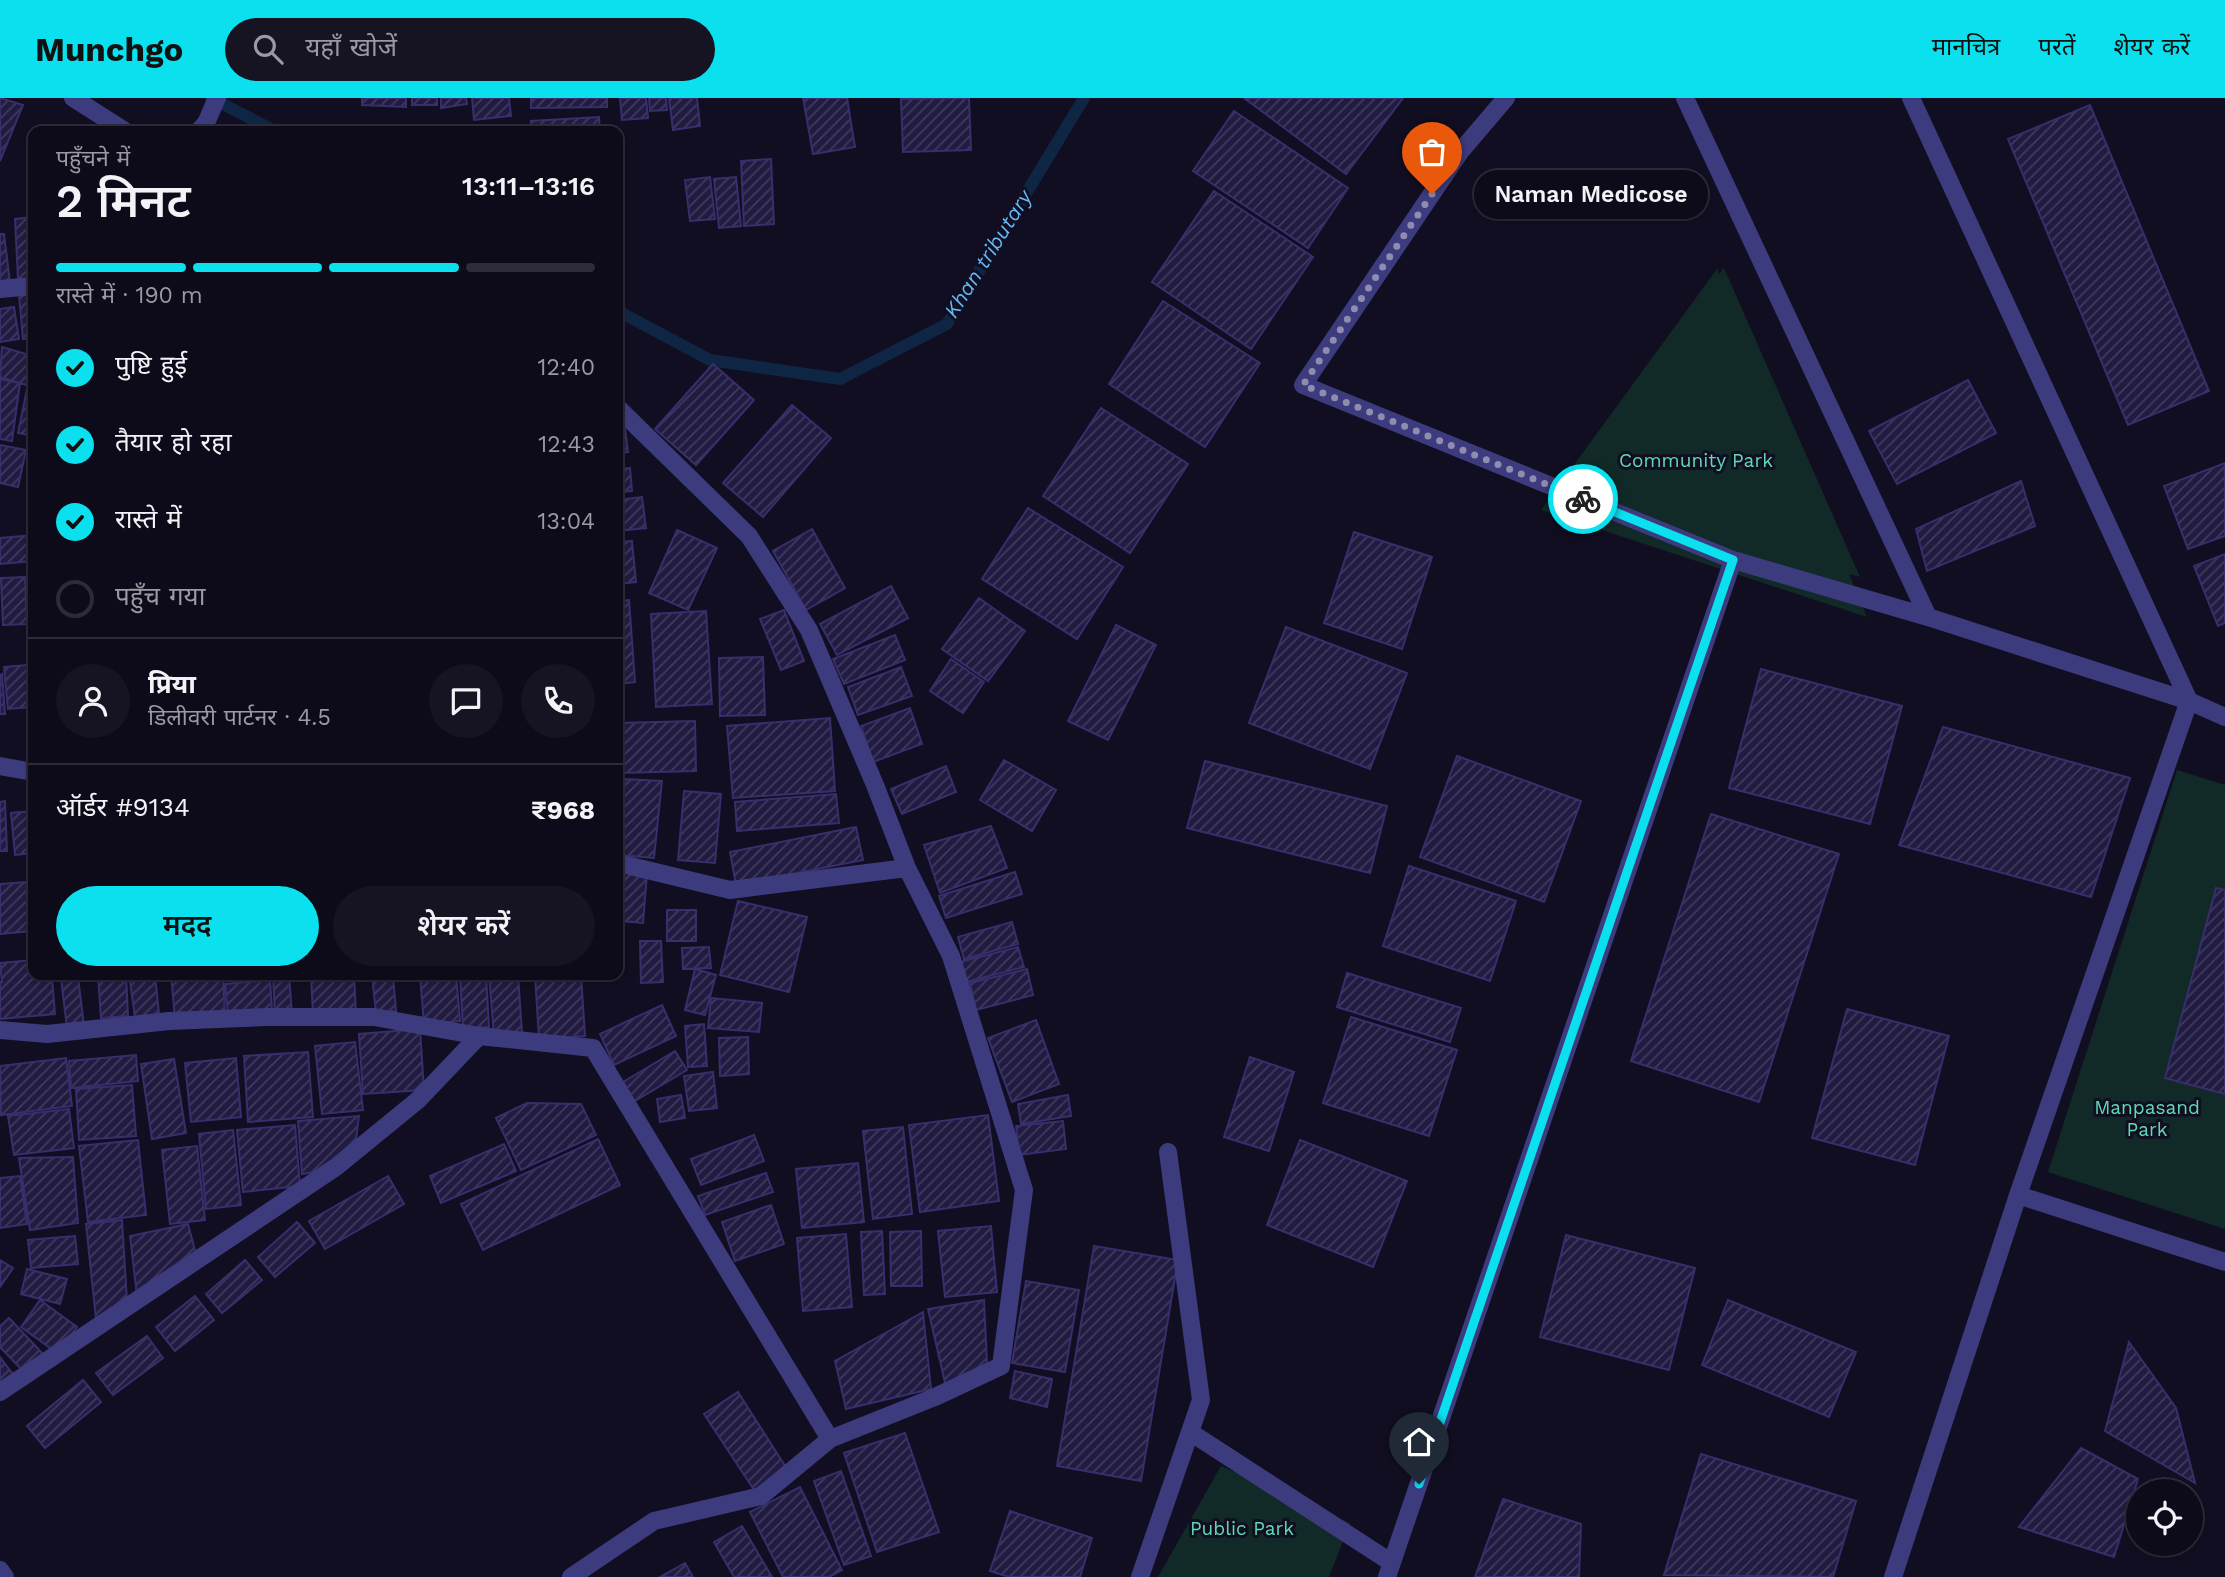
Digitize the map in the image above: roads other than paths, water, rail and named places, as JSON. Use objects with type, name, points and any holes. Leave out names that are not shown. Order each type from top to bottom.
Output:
[{"type":"street","points":[[73,98],[117,126]]},
{"type":"street","points":[[203,126],[217,98]]},
{"type":"street","points":[[1506,98],[1460,152],[1303,385],[1733,560],[1928,617],[2189,701],[2225,717]]},
{"type":"street","points":[[1685,98],[1928,617]]},
{"type":"street","points":[[1893,1577],[2018,1195],[2189,701],[1912,98]]},
{"type":"street","points":[[0,289],[28,286]]},
{"type":"street","points":[[571,1577],[654,1521],[761,1496],[830,1439],[935,1397],[1001,1366],[1024,1190],[951,956],[907,868],[809,630],[749,536],[623,413]]},
{"type":"street","points":[[1190,1432],[1390,1570],[1733,560]]},
{"type":"street","points":[[0,766],[28,771]]},
{"type":"street","points":[[623,864],[730,890],[907,868]]},
{"type":"street","points":[[0,1030],[47,1034],[169,1021],[266,1017],[374,1017],[479,1036],[593,1048],[830,1439]]},
{"type":"street","points":[[0,1392],[336,1167],[418,1100],[479,1036]]},
{"type":"street","points":[[1140,1577],[1201,1400],[1168,1152]]},
{"type":"street","points":[[2018,1195],[2225,1262]]},
{"type":"street","points":[[0,1570],[5,1577]]},
{"type":"waterway","name":"Khan tributary","points":[[211,98],[265,126]]},
{"type":"waterway","name":"Khan tributary","points":[[623,314],[710,360],[840,379],[947,324],[1084,98]]},
{"type":"place","name":"Naman Medicose","points":[[1432,194]]},
{"type":"park label","name":"Community Park","points":[[1696,460]]},
{"type":"park label","name":"Manpasand Park","points":[[2147,1118]]},
{"type":"park label","name":"Public Park","points":[[1242,1528]]}]
